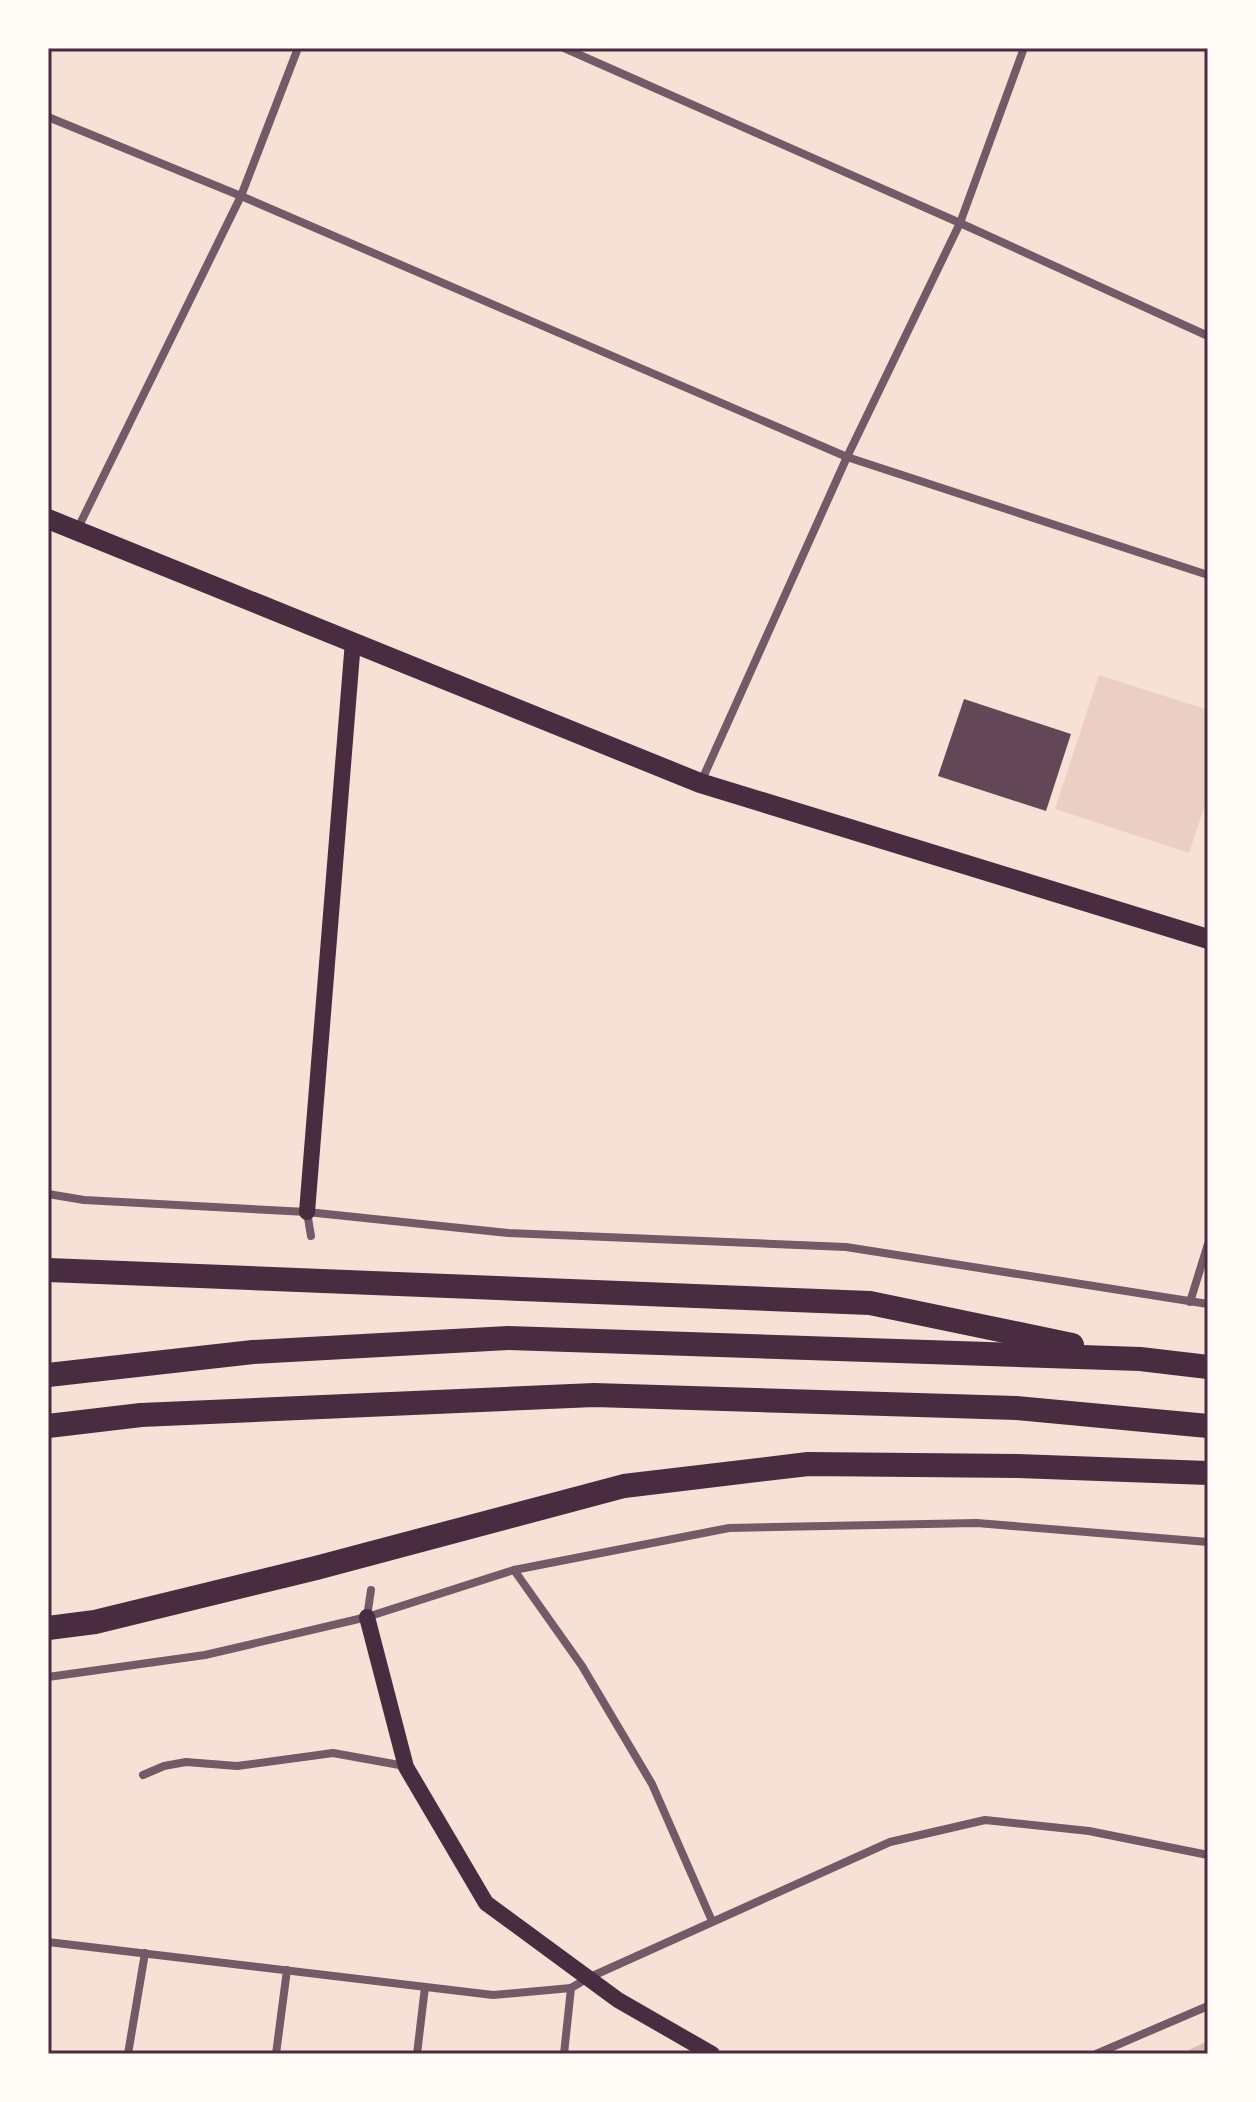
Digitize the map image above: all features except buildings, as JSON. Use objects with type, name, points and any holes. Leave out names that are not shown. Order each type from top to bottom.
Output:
[{"type":"highway","points":[[55,1268],[870,1303],[1140,1359]]},
{"type":"highway","points":[[48,1375],[253,1352],[508,1338],[1140,1359],[1208,1367]]},
{"type":"highway","points":[[48,1426],[141,1415],[594,1395],[1016,1408],[1208,1426]]},
{"type":"highway","points":[[48,1628],[95,1622],[316,1568],[624,1486],[808,1464],[1018,1466],[1208,1473]]},
{"type":"main road","points":[[48,519],[700,783],[1208,939]]},
{"type":"main road","points":[[307,1212],[353,641]]},
{"type":"main road","points":[[367,1617],[406,1767],[486,1903],[618,2000],[712,2054]]},
{"type":"street","points":[[76,531],[241,196],[298,48]]},
{"type":"street","points":[[564,48],[1208,336]]},
{"type":"street","points":[[700,783],[847,457],[960,223],[1024,48]]},
{"type":"street","points":[[48,117],[241,196],[847,457],[1208,575]]},
{"type":"street","points":[[48,1194],[84,1200],[307,1212],[508,1233],[846,1247],[1208,1304]]},
{"type":"street","points":[[307,1212],[311,1236]]},
{"type":"street","points":[[1190,1302],[1208,1244]]},
{"type":"street","points":[[48,1677],[205,1655],[367,1617],[514,1570],[729,1528],[977,1523],[1207,1545]]},
{"type":"street","points":[[514,1570],[582,1666],[652,1784],[712,1921]]},
{"type":"street","points":[[367,1617],[371,1590]]},
{"type":"street","points":[[143,1775],[164,1766],[186,1762],[237,1766],[323,1753],[406,1767]]},
{"type":"street","points":[[48,1942],[505,1995],[571,1988],[890,1842],[985,1820],[1089,1831],[1208,1855]]},
{"type":"street","points":[[128,2054],[145,1953]]},
{"type":"street","points":[[276,2054],[287,1970]]},
{"type":"street","points":[[417,2054],[425,1987]]},
{"type":"street","points":[[564,2054],[571,1988]]},
{"type":"street","points":[[1096,2054],[1208,2006]]},
{"type":"shaded area","points":[[1099,675],[1208,710],[1208,796],[1189,853],[1055,809]]},
{"type":"waterway","points":[[1193,2054],[1208,2047]]}]
